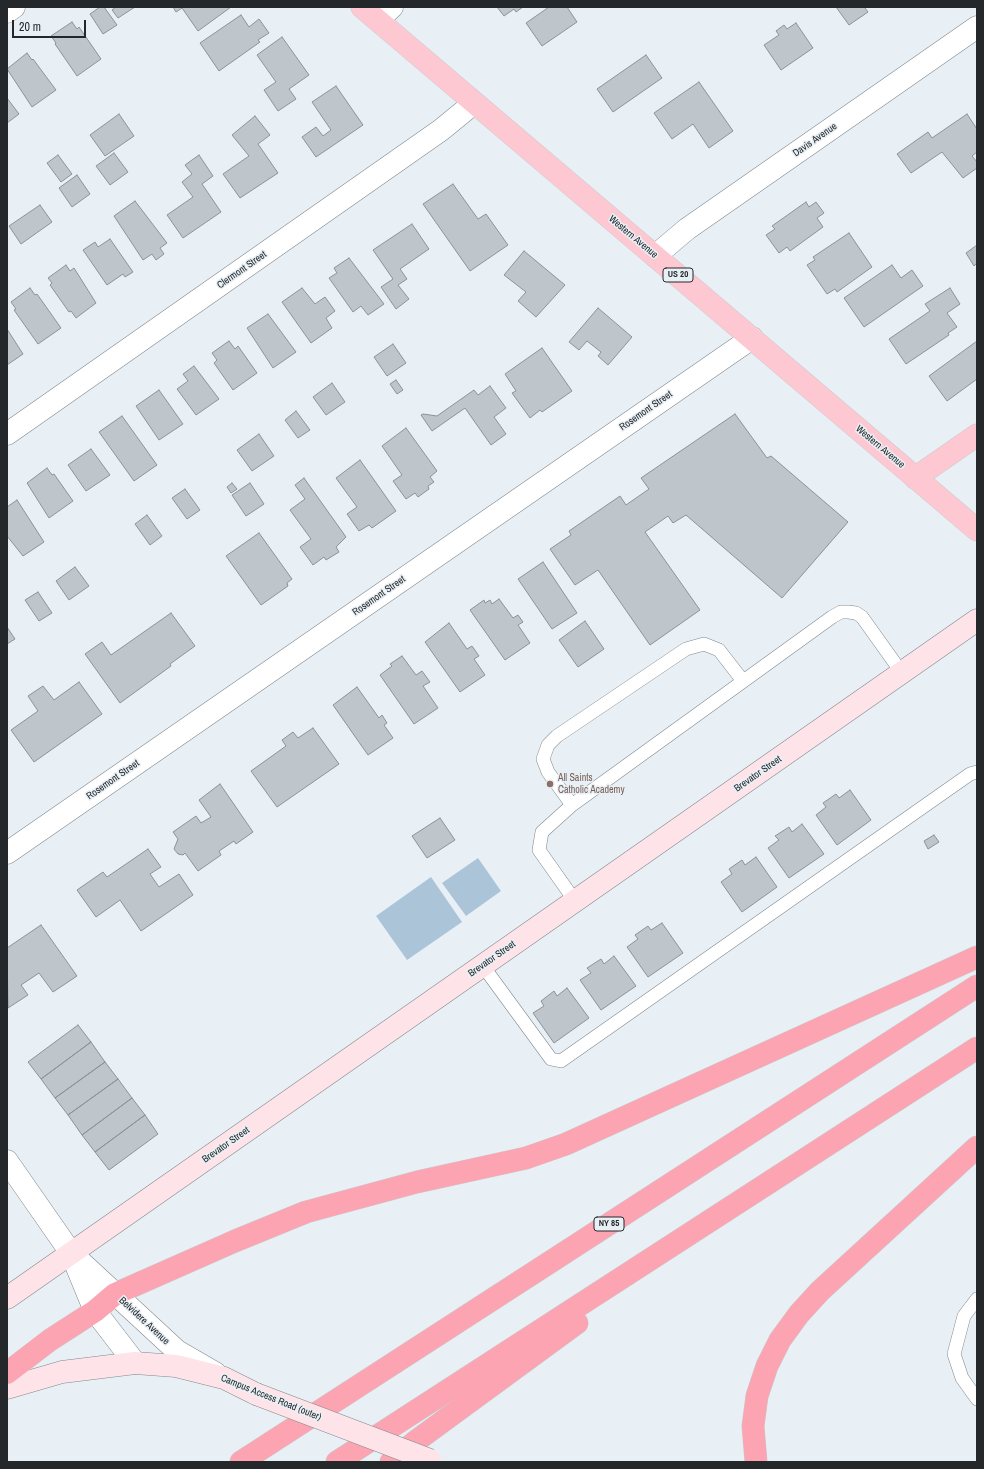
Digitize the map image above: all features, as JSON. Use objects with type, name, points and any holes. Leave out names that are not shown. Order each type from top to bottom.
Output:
[{"type":"highway","points":[[7,1373],[50,1340],[95,1311],[115,1294],[235,1241],[306,1212],[417,1182],[526,1158],[566,1144],[977,956]]},
{"type":"highway","name":"NY 85","points":[[241,1462],[977,986]]},
{"type":"highway","points":[[337,1462],[977,1048]]},
{"type":"highway","points":[[756,1462],[753,1426],[757,1396],[767,1366],[780,1340],[799,1314],[820,1292],[977,1147]]},
{"type":"highway","points":[[390,1462],[448,1417],[782,1174]]},
{"type":"main road","name":"Western Avenue","points":[[378,12],[474,103],[977,530]]},
{"type":"main road","points":[[916,478],[977,435]]},
{"type":"street","points":[[7,12],[14,7]]},
{"type":"street","name":"Davis Avenue","points":[[655,256],[687,230],[977,27]]},
{"type":"street","name":"Clermont Street","points":[[7,434],[441,130],[474,103]]},
{"type":"street","name":"Rosemont Street","points":[[7,853],[752,338]]},
{"type":"street","name":"Brevator Street","points":[[7,1298],[977,620]]},
{"type":"street","name":"Belvidere Avenue","points":[[7,1161],[71,1253],[177,1351],[224,1378]]},
{"type":"street","name":"Belvidere Avenue","points":[[71,1253],[95,1311],[135,1363]]},
{"type":"street","name":"Campus Access Road (outer)","points":[[7,1388],[62,1372],[135,1363],[176,1366],[224,1378],[256,1394],[433,1461]]},
{"type":"lane","points":[[575,901],[539,850],[542,832],[572,805],[841,612],[856,612],[862,616],[902,673]]},
{"type":"lane","points":[[572,805],[548,772],[543,758],[548,745],[557,736],[686,649],[704,644],[719,650],[743,681]]},
{"type":"lane","points":[[483,966],[551,1059],[554,1061],[563,1061],[970,774],[977,772]]},
{"type":"lane","points":[[977,1299],[964,1316],[954,1354],[962,1378],[977,1399]]},
{"type":"shaded area","points":[[478,858],[501,891],[466,916],[442,883]]},
{"type":"shaded area","points":[[431,877],[462,922],[407,960],[376,916]]},
{"type":"building","points":[[100,7],[104,7],[117,25],[103,34],[90,14]]},
{"type":"building","points":[[116,7],[135,7],[118,18],[112,10]]},
{"type":"building","points":[[173,7],[231,7],[198,31],[182,8],[176,12]]},
{"type":"building","points":[[497,7],[523,7],[516,12],[514,9],[504,16]]},
{"type":"building","points":[[549,7],[567,7],[577,22],[542,46],[526,23]]},
{"type":"building","points":[[836,7],[867,7],[865,8],[868,12],[849,25]]},
{"type":"building","points":[[241,15],[249,27],[259,19],[269,33],[258,40],[260,42],[219,71],[200,43]]},
{"type":"building","points":[[72,22],[77,29],[79,27],[101,59],[77,76],[51,36]]},
{"type":"building","points":[[796,23],[813,48],[781,70],[764,45],[779,35],[776,31],[784,25],[787,29]]},
{"type":"building","points":[[282,37],[309,75],[289,89],[296,99],[278,111],[264,90],[276,82],[257,55]]},
{"type":"building","points":[[27,53],[56,90],[32,107],[7,69]]},
{"type":"building","points":[[646,55],[662,78],[613,112],[597,89]]},
{"type":"building","points":[[699,82],[733,131],[709,148],[693,124],[672,139],[654,113]]},
{"type":"building","points":[[336,86],[363,125],[316,157],[302,137],[316,127],[323,136],[331,130],[312,102]]},
{"type":"building","points":[[7,98],[19,114],[7,123]]},
{"type":"building","points":[[119,114],[134,136],[105,156],[90,135]]},
{"type":"building","points":[[967,114],[977,129],[977,152],[972,156],[977,162],[977,168],[963,178],[942,152],[911,173],[897,154],[928,132],[932,138]]},
{"type":"building","points":[[255,116],[270,135],[258,144],[278,173],[240,198],[223,174],[249,156],[232,135]]},
{"type":"building","points":[[114,153],[128,172],[110,185],[96,166]]},
{"type":"building","points":[[58,155],[72,174],[61,182],[47,163]]},
{"type":"building","points":[[199,155],[213,176],[202,184],[221,212],[183,238],[167,215],[193,197],[182,182],[192,174],[185,165]]},
{"type":"building","points":[[77,175],[90,194],[72,207],[59,188]]},
{"type":"building","points":[[453,184],[478,219],[486,214],[508,245],[470,271],[423,204]]},
{"type":"building","points":[[135,201],[167,243],[160,248],[164,254],[156,260],[152,254],[143,260],[114,216]]},
{"type":"building","points":[[806,202],[809,207],[816,202],[824,213],[817,218],[823,227],[790,251],[787,247],[779,253],[766,235],[775,229],[772,226]]},
{"type":"building","points":[[40,205],[52,222],[21,244],[9,226]]},
{"type":"building","points":[[412,224],[429,249],[400,269],[407,279],[398,285],[409,299],[396,309],[381,287],[393,279],[373,250]]},
{"type":"building","points":[[849,233],[872,267],[837,292],[835,289],[827,294],[807,265],[815,260],[813,257]]},
{"type":"building","points":[[110,239],[133,272],[125,277],[123,274],[107,285],[83,250],[95,242],[98,247]]},
{"type":"building","points":[[977,245],[977,263],[974,266],[966,253]]},
{"type":"building","points":[[524,251],[565,285],[536,317],[518,301],[526,292],[504,275]]},
{"type":"building","points":[[349,258],[384,304],[368,315],[361,306],[353,312],[329,278],[337,273],[334,268]]},
{"type":"building","points":[[66,265],[70,271],[74,268],[96,303],[76,318],[71,311],[69,312],[50,285],[52,283],[48,278]]},
{"type":"building","points":[[892,265],[901,278],[912,270],[923,286],[864,327],[844,298]]},
{"type":"building","points":[[30,288],[35,295],[37,294],[61,328],[38,344],[14,310],[16,309],[11,302]]},
{"type":"building","points":[[302,288],[315,304],[325,297],[335,311],[326,318],[332,328],[311,343],[282,302]]},
{"type":"building","points":[[950,288],[960,304],[947,313],[957,327],[948,333],[949,335],[906,364],[889,339],[930,311],[925,304]]},
{"type":"building","points":[[598,308],[632,337],[608,365],[598,356],[601,352],[587,341],[579,350],[569,342]]},
{"type":"building","points":[[268,314],[296,352],[273,368],[247,328]]},
{"type":"building","points":[[7,329],[23,354],[7,365]]},
{"type":"building","points":[[229,341],[235,349],[238,346],[257,373],[233,390],[214,363],[217,360],[212,353]]},
{"type":"building","points":[[977,341],[977,379],[947,401],[929,376]]},
{"type":"building","points":[[393,344],[406,363],[387,376],[374,357]]},
{"type":"building","points":[[542,348],[572,391],[542,412],[540,410],[530,418],[512,393],[516,391],[505,374]]},
{"type":"building","points":[[194,366],[219,399],[196,415],[177,389],[188,381],[183,374]]},
{"type":"building","points":[[396,380],[403,390],[397,394],[390,384]]},
{"type":"building","points":[[332,383],[345,402],[326,415],[313,397]]},
{"type":"building","points":[[490,386],[506,408],[494,417],[506,434],[491,445],[465,408],[432,431],[421,415],[437,416],[474,390],[478,395]]},
{"type":"building","points":[[159,390],[183,424],[159,440],[136,406]]},
{"type":"building","points":[[296,411],[310,430],[298,438],[285,420]]},
{"type":"building","points":[[735,414],[767,458],[771,456],[848,522],[782,598],[686,515],[673,523],[668,516],[645,532],[700,610],[650,645],[598,570],[575,585],[550,549],[571,535],[569,531],[620,496],[626,505],[649,489],[641,478]]},
{"type":"building","points":[[122,416],[157,465],[134,481],[99,432]]},
{"type":"building","points":[[406,428],[437,471],[430,477],[434,482],[428,486],[429,489],[418,497],[415,493],[406,499],[393,481],[402,475],[382,446]]},
{"type":"building","points":[[259,434],[274,456],[252,471],[237,450]]},
{"type":"building","points":[[91,449],[110,475],[86,491],[68,465]]},
{"type":"building","points":[[360,460],[396,511],[372,528],[369,525],[359,531],[347,514],[357,507],[336,478]]},
{"type":"building","points":[[47,468],[52,475],[54,474],[73,501],[49,518],[27,483]]},
{"type":"building","points":[[304,478],[346,537],[336,547],[339,552],[326,560],[324,557],[313,565],[300,547],[311,539],[290,510],[305,499],[295,485]]},
{"type":"building","points":[[232,483],[237,489],[231,493],[227,487]]},
{"type":"building","points":[[250,483],[264,504],[246,516],[232,495]]},
{"type":"building","points":[[185,489],[200,510],[187,519],[172,498]]},
{"type":"building","points":[[17,500],[44,542],[23,556],[7,536],[7,507]]},
{"type":"building","points":[[147,515],[162,536],[150,545],[135,524]]},
{"type":"building","points":[[259,533],[292,579],[287,583],[288,586],[261,605],[226,556]]},
{"type":"building","points":[[543,562],[577,613],[552,629],[518,579]]},
{"type":"building","points":[[75,567],[89,586],[69,600],[56,581]]},
{"type":"building","points":[[38,592],[52,613],[39,621],[25,600]]},
{"type":"building","points":[[499,599],[513,618],[518,615],[523,622],[518,625],[530,643],[505,660],[470,610],[484,600],[485,603],[490,600],[492,604]]},
{"type":"building","points":[[171,613],[195,646],[170,664],[171,666],[120,703],[85,654],[102,642],[111,655]]},
{"type":"building","points":[[585,621],[604,649],[578,667],[559,640]]},
{"type":"building","points":[[449,623],[467,649],[472,646],[479,656],[474,659],[485,675],[460,692],[425,642]]},
{"type":"building","points":[[7,627],[15,639],[7,644]]},
{"type":"building","points":[[402,656],[416,675],[422,671],[430,682],[423,686],[438,708],[414,724],[380,675],[392,666],[390,664]]},
{"type":"building","points":[[79,682],[102,714],[34,762],[11,730],[38,711],[28,696],[43,686],[54,700]]},
{"type":"building","points":[[357,687],[379,718],[382,715],[387,723],[384,725],[393,738],[368,755],[333,705]]},
{"type":"building","points":[[313,728],[339,764],[277,807],[251,771],[286,746],[282,740],[293,732],[298,738]]},
{"type":"building","points":[[220,784],[253,832],[236,844],[234,841],[219,851],[221,855],[198,871],[185,853],[183,855],[178,854],[174,849],[178,839],[173,832],[196,816],[201,823],[211,817],[199,800]]},
{"type":"building","points":[[850,790],[871,820],[837,845],[816,815],[826,807],[823,803],[836,794],[839,798]]},
{"type":"building","points":[[440,818],[455,840],[427,858],[412,836]]},
{"type":"building","points":[[802,824],[824,854],[789,878],[768,848],[779,840],[775,836],[789,827],[792,832]]},
{"type":"building","points":[[934,835],[939,842],[928,849],[924,841]]},
{"type":"building","points":[[148,849],[161,867],[150,874],[159,887],[179,874],[193,895],[141,931],[120,900],[96,917],[77,890],[103,872],[107,877]]},
{"type":"building","points":[[756,857],[777,887],[742,912],[721,882],[732,874],[729,869],[742,860],[745,865]]},
{"type":"building","points":[[662,923],[683,953],[648,977],[627,947],[638,939],[635,935],[648,926],[651,930]]},
{"type":"building","points":[[41,925],[77,976],[53,992],[39,973],[21,985],[28,995],[8,1008],[7,948]]},
{"type":"building","points":[[614,956],[636,986],[601,1010],[580,980],[591,973],[587,968],[601,959],[604,964]]},
{"type":"building","points":[[567,988],[589,1018],[554,1043],[533,1013],[544,1006],[541,1001],[554,991],[557,996]]},
{"type":"building","points":[[78,1025],[91,1042],[41,1079],[28,1062]]},
{"type":"building","points":[[91,1042],[105,1062],[55,1098],[41,1079]]},
{"type":"building","points":[[105,1062],[118,1079],[68,1115],[55,1098]]},
{"type":"building","points":[[118,1079],[132,1098],[82,1135],[68,1115]]},
{"type":"building","points":[[132,1098],[145,1115],[95,1152],[82,1135]]},
{"type":"building","points":[[145,1115],[158,1134],[109,1170],[95,1152]]},
{"type":"place","name":"All Saints Catholic Academy","points":[[550,784]]}]
